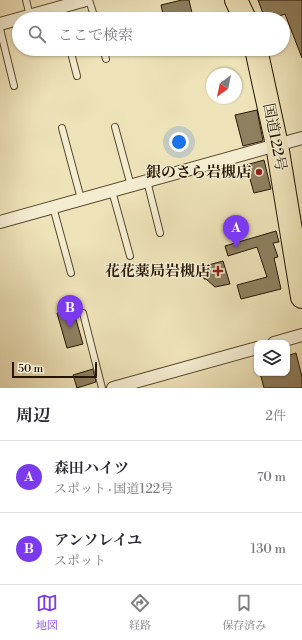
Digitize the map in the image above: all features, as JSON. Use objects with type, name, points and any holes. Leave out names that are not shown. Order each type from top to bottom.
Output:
[{"type":"highway","points":[[236,0],[242,12]]},
{"type":"highway","name":"国道122号","points":[[258,56],[297,232],[302,297]]},
{"type":"street","points":[[63,12],[88,0]]},
{"type":"street","points":[[0,24],[12,21]]},
{"type":"street","points":[[0,222],[302,138]]},
{"type":"street","points":[[284,340],[302,335]]},
{"type":"street","points":[[113,388],[126,386],[254,349]]},
{"type":"lane","points":[[26,0],[29,12]]},
{"type":"lane","points":[[88,0],[92,12]]},
{"type":"lane","points":[[0,29],[14,86]]},
{"type":"lane","points":[[72,56],[77,76]]},
{"type":"lane","points":[[115,127],[131,186]]},
{"type":"lane","points":[[62,128],[81,200]]},
{"type":"lane","points":[[147,181],[160,233]]},
{"type":"lane","points":[[112,191],[130,256]]},
{"type":"lane","points":[[53,207],[71,273]]},
{"type":"lane","points":[[83,313],[102,388]]},
{"type":"building","points":[[182,0],[189,0],[192,12],[162,12],[161,5]]},
{"type":"building","points":[[258,0],[302,0],[302,58],[290,27],[290,12],[262,12]]},
{"type":"building","points":[[257,110],[263,141],[243,146],[235,115]]},
{"type":"building","points":[[264,160],[271,189],[254,193],[246,165]]},
{"type":"building","points":[[276,231],[279,242],[273,243],[278,257],[274,258],[281,289],[241,299],[237,285],[267,277],[257,247],[228,256],[225,246]]},
{"type":"building","points":[[223,261],[230,284],[215,287],[204,279],[201,267]]},
{"type":"building","points":[[73,309],[83,344],[67,348],[57,313]]},
{"type":"building","points":[[296,353],[302,377],[302,388],[264,388],[261,376],[290,376],[290,355]]},
{"type":"building","points":[[93,369],[96,382],[77,388],[73,375]]},
{"type":"place","name":"銀のさら岩槻店","points":[[259,172]]},
{"type":"place","name":"森田ハイツ","points":[[236,248]]},
{"type":"place","name":"花花薬局岩槻店","points":[[218,271]]},
{"type":"place","name":"アンソレイユ","points":[[70,328]]}]
